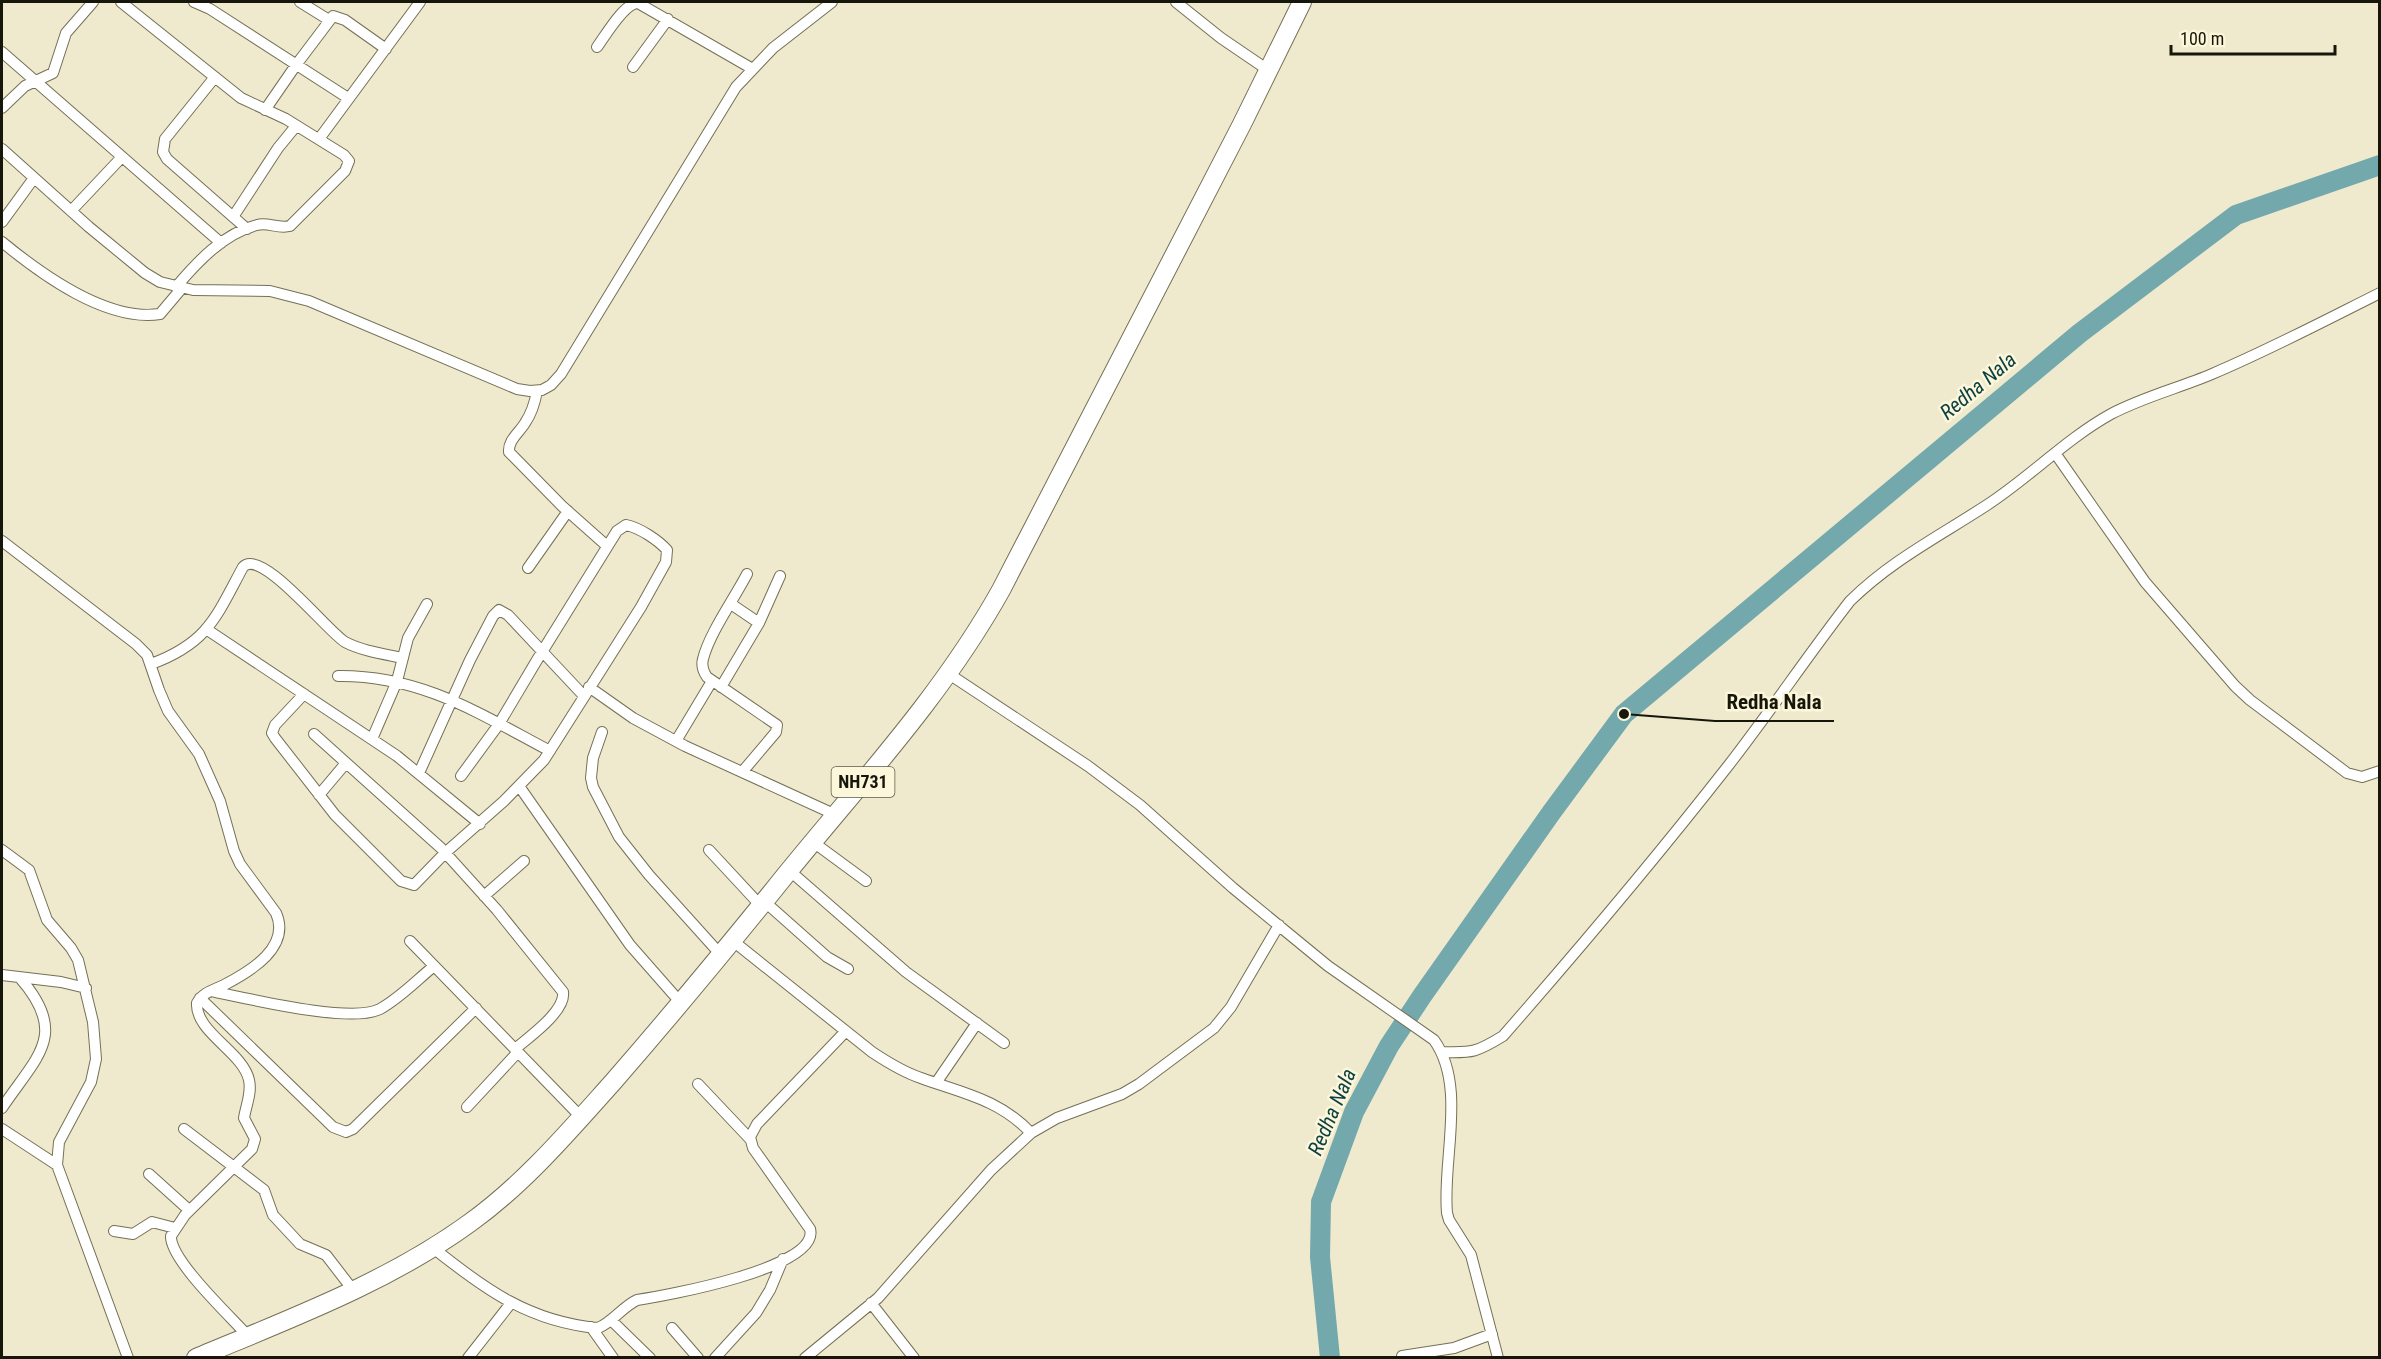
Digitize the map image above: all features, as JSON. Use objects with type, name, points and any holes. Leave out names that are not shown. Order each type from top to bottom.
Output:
[{"type":"highway","name":"NH731","points":[[196,1358],[353,1290],[432,1247],[472,1222],[515,1186],[581,1117],[681,1003],[836,815],[949,674],[984,621],[1046,506],[1302,2]]},
{"type":"street","points":[[2,108],[25,86],[53,73],[66,33],[93,2]]},
{"type":"street","points":[[2,242],[41,271],[102,306],[146,315],[159,315],[198,261],[221,243],[262,224],[278,228],[290,226],[345,171],[349,161],[348,157],[296,126],[241,98],[121,2]]},
{"type":"street","points":[[194,2],[210,9],[348,98]]},
{"type":"street","points":[[300,2],[329,20]]},
{"type":"street","points":[[319,139],[420,2]]},
{"type":"street","points":[[2,149],[145,273],[179,288],[270,291],[309,301],[517,389],[537,391],[551,385],[561,374],[596,320],[722,109],[752,68],[773,48],[832,2]]},
{"type":"street","points":[[1176,2],[1221,38],[1268,70]]},
{"type":"street","points":[[597,47],[625,9],[634,3],[645,5],[752,68]]},
{"type":"street","points":[[265,110],[333,16],[338,16],[386,49]]},
{"type":"street","points":[[633,67],[668,19]]},
{"type":"street","points":[[2,52],[221,243]]},
{"type":"street","points":[[215,77],[165,139],[163,152],[167,159],[247,230]]},
{"type":"street","points":[[233,217],[278,148],[296,126]]},
{"type":"street","points":[[71,211],[122,158]]},
{"type":"street","points":[[2,222],[34,178]]},
{"type":"street","points":[[1443,1052],[1469,1053],[1482,1050],[1503,1036],[1602,921],[1701,800],[1844,609],[1874,578],[1903,556],[1992,502],[2070,441],[2111,414],[2248,359],[2379,293]]},
{"type":"street","points":[[537,391],[532,411],[526,423],[511,440],[509,453],[568,512],[607,546]]},
{"type":"street","points":[[2055,453],[2145,582],[2235,686],[2250,700],[2347,773],[2362,777],[2379,771]]},
{"type":"street","points":[[528,568],[568,512]]},
{"type":"street","points":[[304,694],[275,725],[272,733],[335,816],[406,884],[414,885],[445,853],[480,824],[519,786],[550,751],[641,607],[666,562],[668,550],[662,544],[626,525],[617,531],[542,651],[500,724],[461,776]]},
{"type":"street","points":[[2,541],[136,644],[147,655],[162,700],[194,745],[204,765],[220,801],[240,864],[276,913],[280,922],[276,947],[233,981],[200,998],[197,1007],[201,1020],[243,1067],[250,1081],[244,1118],[255,1139],[252,1149],[189,1210],[175,1228],[171,1242],[174,1251],[194,1278],[248,1336]]},
{"type":"street","points":[[151,664],[181,652],[206,629],[225,601],[245,564],[252,562],[262,566],[288,587],[328,628],[347,643],[403,658]]},
{"type":"street","points":[[743,771],[776,732],[777,725],[703,672],[703,658],[747,574]]},
{"type":"street","points":[[676,741],[759,623],[780,576]]},
{"type":"street","points":[[372,739],[397,681],[408,638],[427,604]]},
{"type":"street","points":[[731,604],[759,623]]},
{"type":"street","points":[[419,773],[475,652],[493,616],[499,610],[508,615],[586,692],[676,741],[836,815]]},
{"type":"street","points":[[206,629],[372,739],[419,773],[480,824]]},
{"type":"street","points":[[949,674],[1097,772],[1140,805],[1328,966],[1434,1040],[1443,1052],[1449,1075],[1451,1101],[1447,1213],[1471,1255],[1498,1358]]},
{"type":"street","points":[[339,676],[363,676],[397,681],[453,700],[550,751]]},
{"type":"street","points":[[602,732],[592,758],[591,778],[593,787],[619,837],[669,898],[721,955]]},
{"type":"street","points":[[314,734],[445,853],[484,896],[563,992],[564,998],[560,1008],[517,1050],[467,1107]]},
{"type":"street","points":[[319,795],[346,763]]},
{"type":"street","points":[[519,786],[630,945],[681,1003]]},
{"type":"street","points":[[813,842],[866,881]]},
{"type":"street","points":[[2,850],[29,870],[47,920],[78,960],[86,988],[96,1046],[96,1059],[91,1082],[59,1142],[57,1165],[128,1358]]},
{"type":"street","points":[[709,850],[763,904],[826,957],[848,969]]},
{"type":"street","points":[[484,896],[524,861]]},
{"type":"street","points":[[790,871],[906,972],[1004,1042]]},
{"type":"street","points":[[805,1358],[871,1304],[991,1170],[1031,1133],[1057,1118],[1122,1094],[1214,1028],[1231,1007],[1279,925]]},
{"type":"street","points":[[733,940],[889,1063],[1006,1111],[1031,1133]]},
{"type":"street","points":[[410,941],[581,1117]]},
{"type":"street","points":[[211,991],[340,1014],[368,1013],[399,996],[434,966]]},
{"type":"street","points":[[2,975],[61,982],[86,988]]},
{"type":"street","points":[[2,1108],[41,1050],[46,1035],[44,1014],[34,995],[20,978]]},
{"type":"street","points":[[200,998],[333,1127],[346,1131],[353,1129],[476,1008]]},
{"type":"street","points":[[936,1083],[977,1023]]},
{"type":"street","points":[[750,1139],[752,1130],[757,1124],[846,1031]]},
{"type":"street","points":[[432,1247],[474,1281],[512,1303],[544,1316],[591,1327],[605,1325],[628,1304],[637,1300],[715,1285],[760,1270],[806,1245],[811,1234],[810,1229],[753,1149],[750,1139],[698,1084]]},
{"type":"street","points":[[2,1129],[57,1165]]},
{"type":"street","points":[[184,1129],[264,1190],[270,1211],[300,1244],[326,1255],[353,1290]]},
{"type":"street","points":[[149,1174],[189,1210]]},
{"type":"street","points":[[114,1231],[133,1233],[152,1222],[175,1228]]},
{"type":"street","points":[[715,1358],[756,1313],[770,1290],[783,1259]]},
{"type":"street","points":[[468,1358],[512,1303]]},
{"type":"street","points":[[871,1304],[914,1358]]},
{"type":"street","points":[[611,1320],[650,1358]]},
{"type":"street","points":[[591,1327],[613,1358]]},
{"type":"street","points":[[672,1328],[698,1358]]},
{"type":"street","points":[[1402,1356],[1454,1348],[1492,1334]]},
{"type":"waterway","name":"Redha Nala","points":[[1330,1358],[1320,1257],[1321,1202],[1354,1112],[1389,1046],[1422,996],[1624,714],[2080,333],[2236,215],[2380,165]]},
{"type":"place","name":"Redha Nala","points":[[1624,714]]}]
